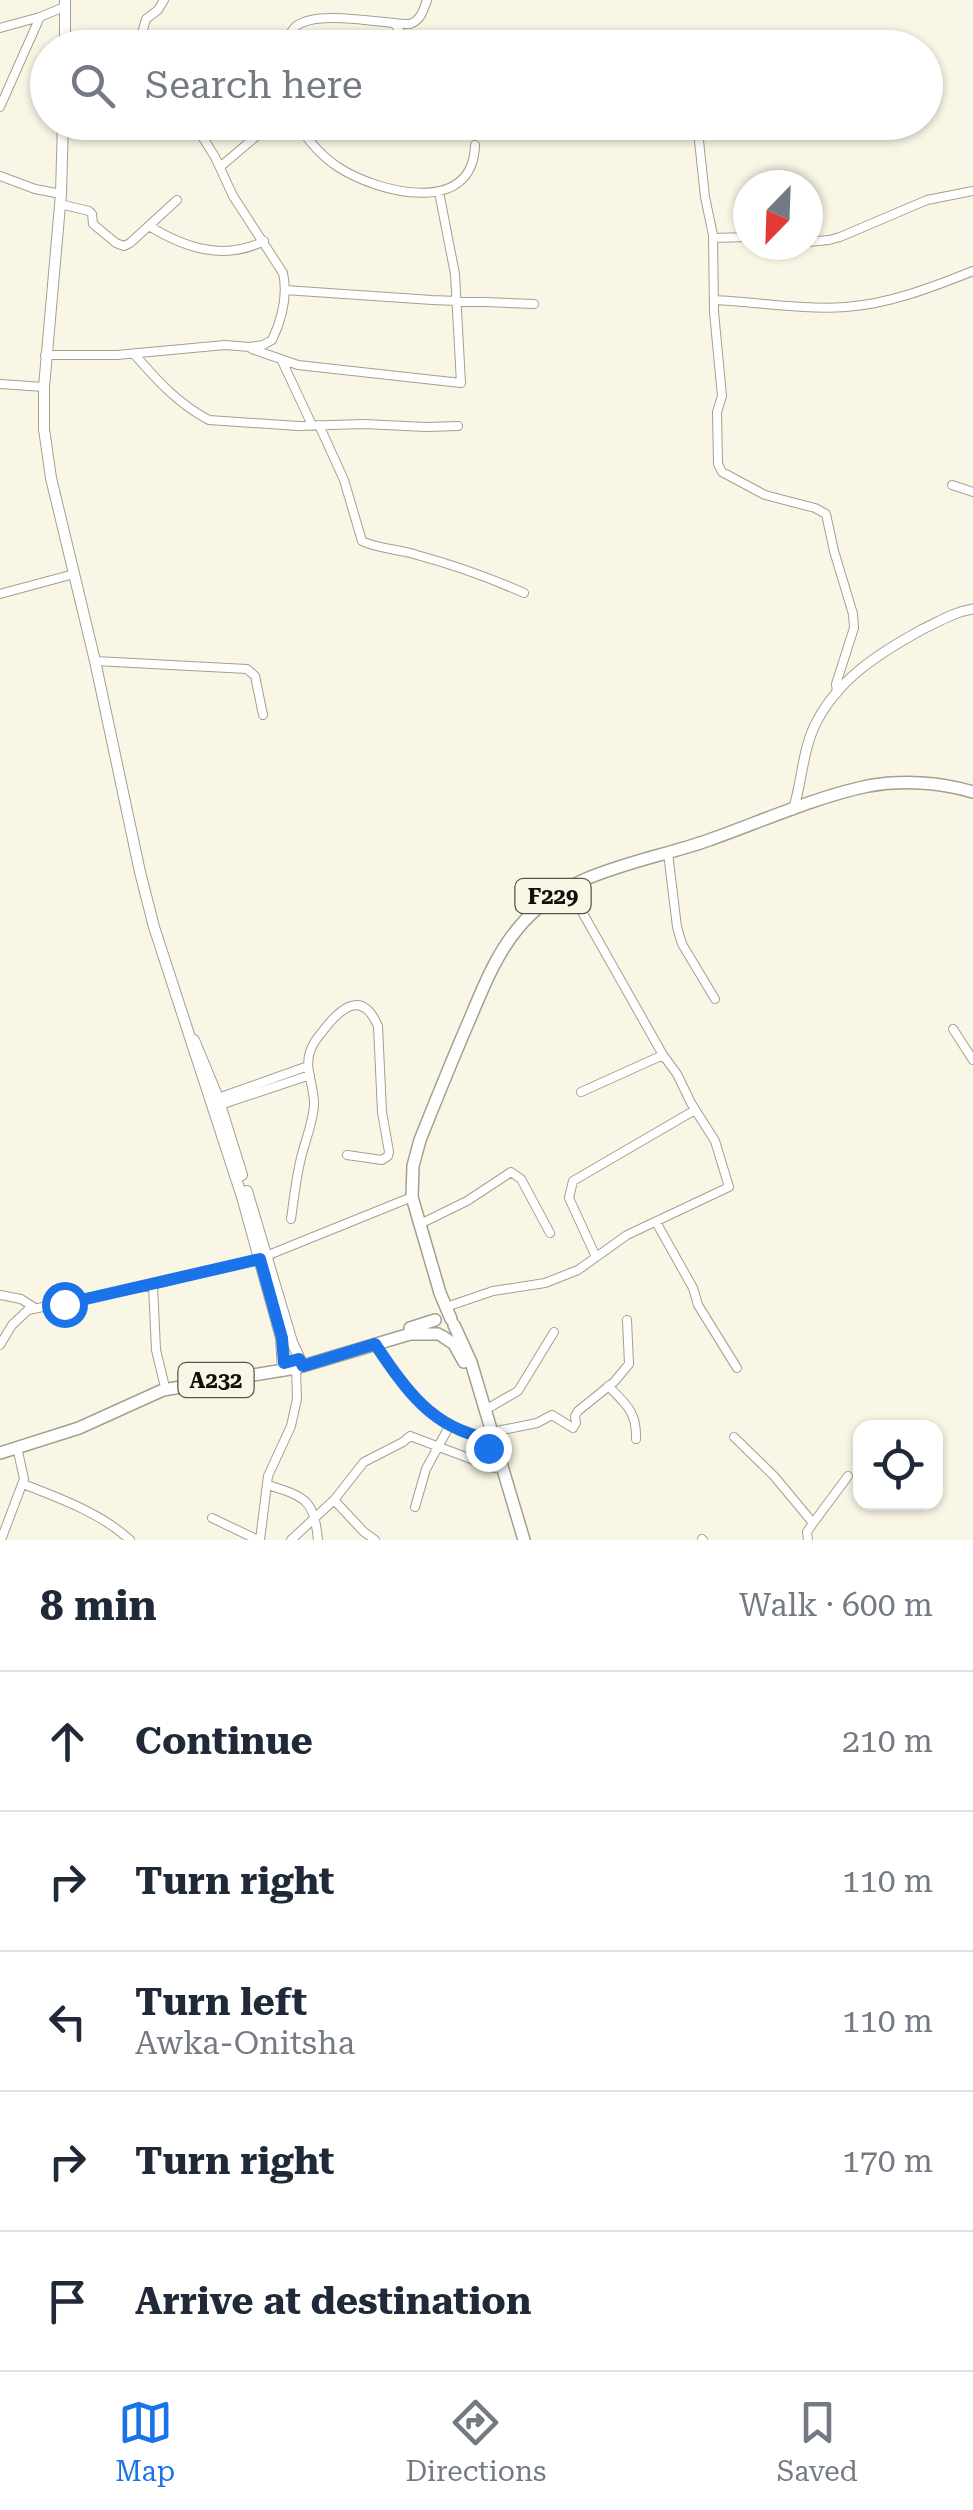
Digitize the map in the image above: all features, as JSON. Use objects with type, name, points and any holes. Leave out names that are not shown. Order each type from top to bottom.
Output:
[{"type":"main road","points":[[65,3],[65,30]]},
{"type":"main road","points":[[63,140],[45,355],[44,428],[51,478],[154,927],[263,1258]]},
{"type":"main road","name":"F229","points":[[450,1317],[412,1197],[412,1166],[490,972],[518,927],[582,879],[869,786],[934,783],[973,792]]},
{"type":"main road","points":[[184,1022],[219,1102],[293,1365]]},
{"type":"main road","name":"F229","points":[[435,1319],[440,1293]]},
{"type":"main road","points":[[516,1540],[494,1468],[489,1435],[485,1410],[471,1362],[450,1317],[445,1315],[435,1319],[433,1328],[454,1344],[466,1367],[489,1435],[524,1540]]},
{"type":"main road","points":[[440,1335],[452,1332],[450,1317]]},
{"type":"main road","name":"A232","points":[[0,1450],[164,1382],[293,1365],[435,1319]]},
{"type":"main road","name":"A232","points":[[0,1450],[79,1428],[163,1390],[293,1365],[410,1334],[440,1335]]},
{"type":"street","points":[[143,30],[146,19],[164,0]]},
{"type":"street","points":[[292,30],[305,22],[349,18],[410,24],[417,22],[427,0]]},
{"type":"street","points":[[0,28],[40,17],[65,3]]},
{"type":"street","points":[[34,30],[40,17]]},
{"type":"street","points":[[395,24],[399,30]]},
{"type":"street","points":[[0,107],[30,40]]},
{"type":"street","points":[[45,355],[134,354],[194,346],[263,345],[272,340],[286,290],[283,273],[238,204],[204,140]]},
{"type":"street","points":[[220,167],[252,140]]},
{"type":"street","points":[[308,140],[353,175],[402,190],[440,192],[470,172],[475,145]]},
{"type":"street","points":[[699,140],[713,238],[722,396],[717,412],[718,464],[722,472],[765,496],[826,514],[854,628],[836,684],[837,694]]},
{"type":"street","points":[[0,176],[89,210],[93,224],[120,245],[130,243],[177,200]]},
{"type":"street","points":[[823,240],[840,237],[927,200],[973,191]]},
{"type":"street","points":[[244,346],[298,366],[461,382],[455,274],[440,192]]},
{"type":"street","points":[[149,226],[205,250],[237,251],[264,241]]},
{"type":"street","points":[[713,238],[733,238]]},
{"type":"street","points":[[714,300],[824,308],[858,306],[973,271]]},
{"type":"street","points":[[286,290],[534,304]]},
{"type":"street","points":[[134,354],[172,394],[209,420],[458,426]]},
{"type":"street","points":[[282,360],[344,480],[362,541],[454,565],[524,593]]},
{"type":"street","points":[[0,384],[44,387]]},
{"type":"street","points":[[952,485],[973,492]]},
{"type":"street","points":[[0,594],[74,574]]},
{"type":"street","points":[[792,810],[808,744],[837,694],[868,661],[954,613],[973,608]]},
{"type":"street","points":[[95,661],[247,669],[255,676],[262,715]]},
{"type":"street","points":[[668,853],[682,944],[715,1000]]},
{"type":"street","points":[[450,1317],[493,1291],[545,1283],[578,1270],[627,1235],[729,1187],[715,1141],[568,887]]},
{"type":"street","points":[[290,1218],[314,1108],[310,1049],[337,1012],[353,1005],[372,1015],[378,1026],[382,1112],[389,1152],[382,1160],[347,1155]]},
{"type":"street","points":[[952,1029],[973,1060]]},
{"type":"street","points":[[581,1092],[663,1055]]},
{"type":"street","points":[[219,1102],[309,1070]]},
{"type":"street","points":[[596,1256],[569,1198],[573,1181],[696,1110]]},
{"type":"street","points":[[420,1224],[511,1172],[521,1179],[550,1233]]},
{"type":"street","points":[[0,1345],[21,1314],[34,1308],[263,1258],[412,1197]]},
{"type":"street","points":[[656,1222],[693,1288],[698,1305],[737,1368]]},
{"type":"street","points":[[153,1285],[156,1350],[164,1382]]},
{"type":"street","points":[[0,1295],[21,1299],[34,1308]]},
{"type":"street","points":[[375,1344],[423,1408],[466,1434],[489,1435],[537,1423],[552,1415],[573,1428],[578,1411],[629,1364],[627,1320]]},
{"type":"street","points":[[485,1410],[518,1391],[554,1332]]},
{"type":"street","points":[[212,1518],[259,1540],[273,1462],[291,1426],[297,1399],[293,1365]]},
{"type":"street","points":[[608,1386],[636,1422],[636,1439]]},
{"type":"street","points":[[415,1507],[426,1469],[450,1425]]},
{"type":"street","points":[[292,1540],[334,1500],[364,1462],[410,1436],[494,1468]]},
{"type":"street","points":[[734,1436],[813,1522]]},
{"type":"street","points":[[1,1540],[23,1484],[17,1448]]},
{"type":"street","points":[[808,1540],[807,1532],[813,1522],[848,1476]]},
{"type":"street","points":[[23,1484],[112,1525],[130,1540]]},
{"type":"street","points":[[268,1485],[304,1500],[316,1516],[318,1540]]},
{"type":"street","points":[[334,1500],[375,1540]]},
{"type":"route","points":[[64,1304],[260,1259],[282,1338],[284,1363],[299,1359],[303,1366],[375,1344],[423,1408],[466,1434],[486,1438],[488,1448]]}]
